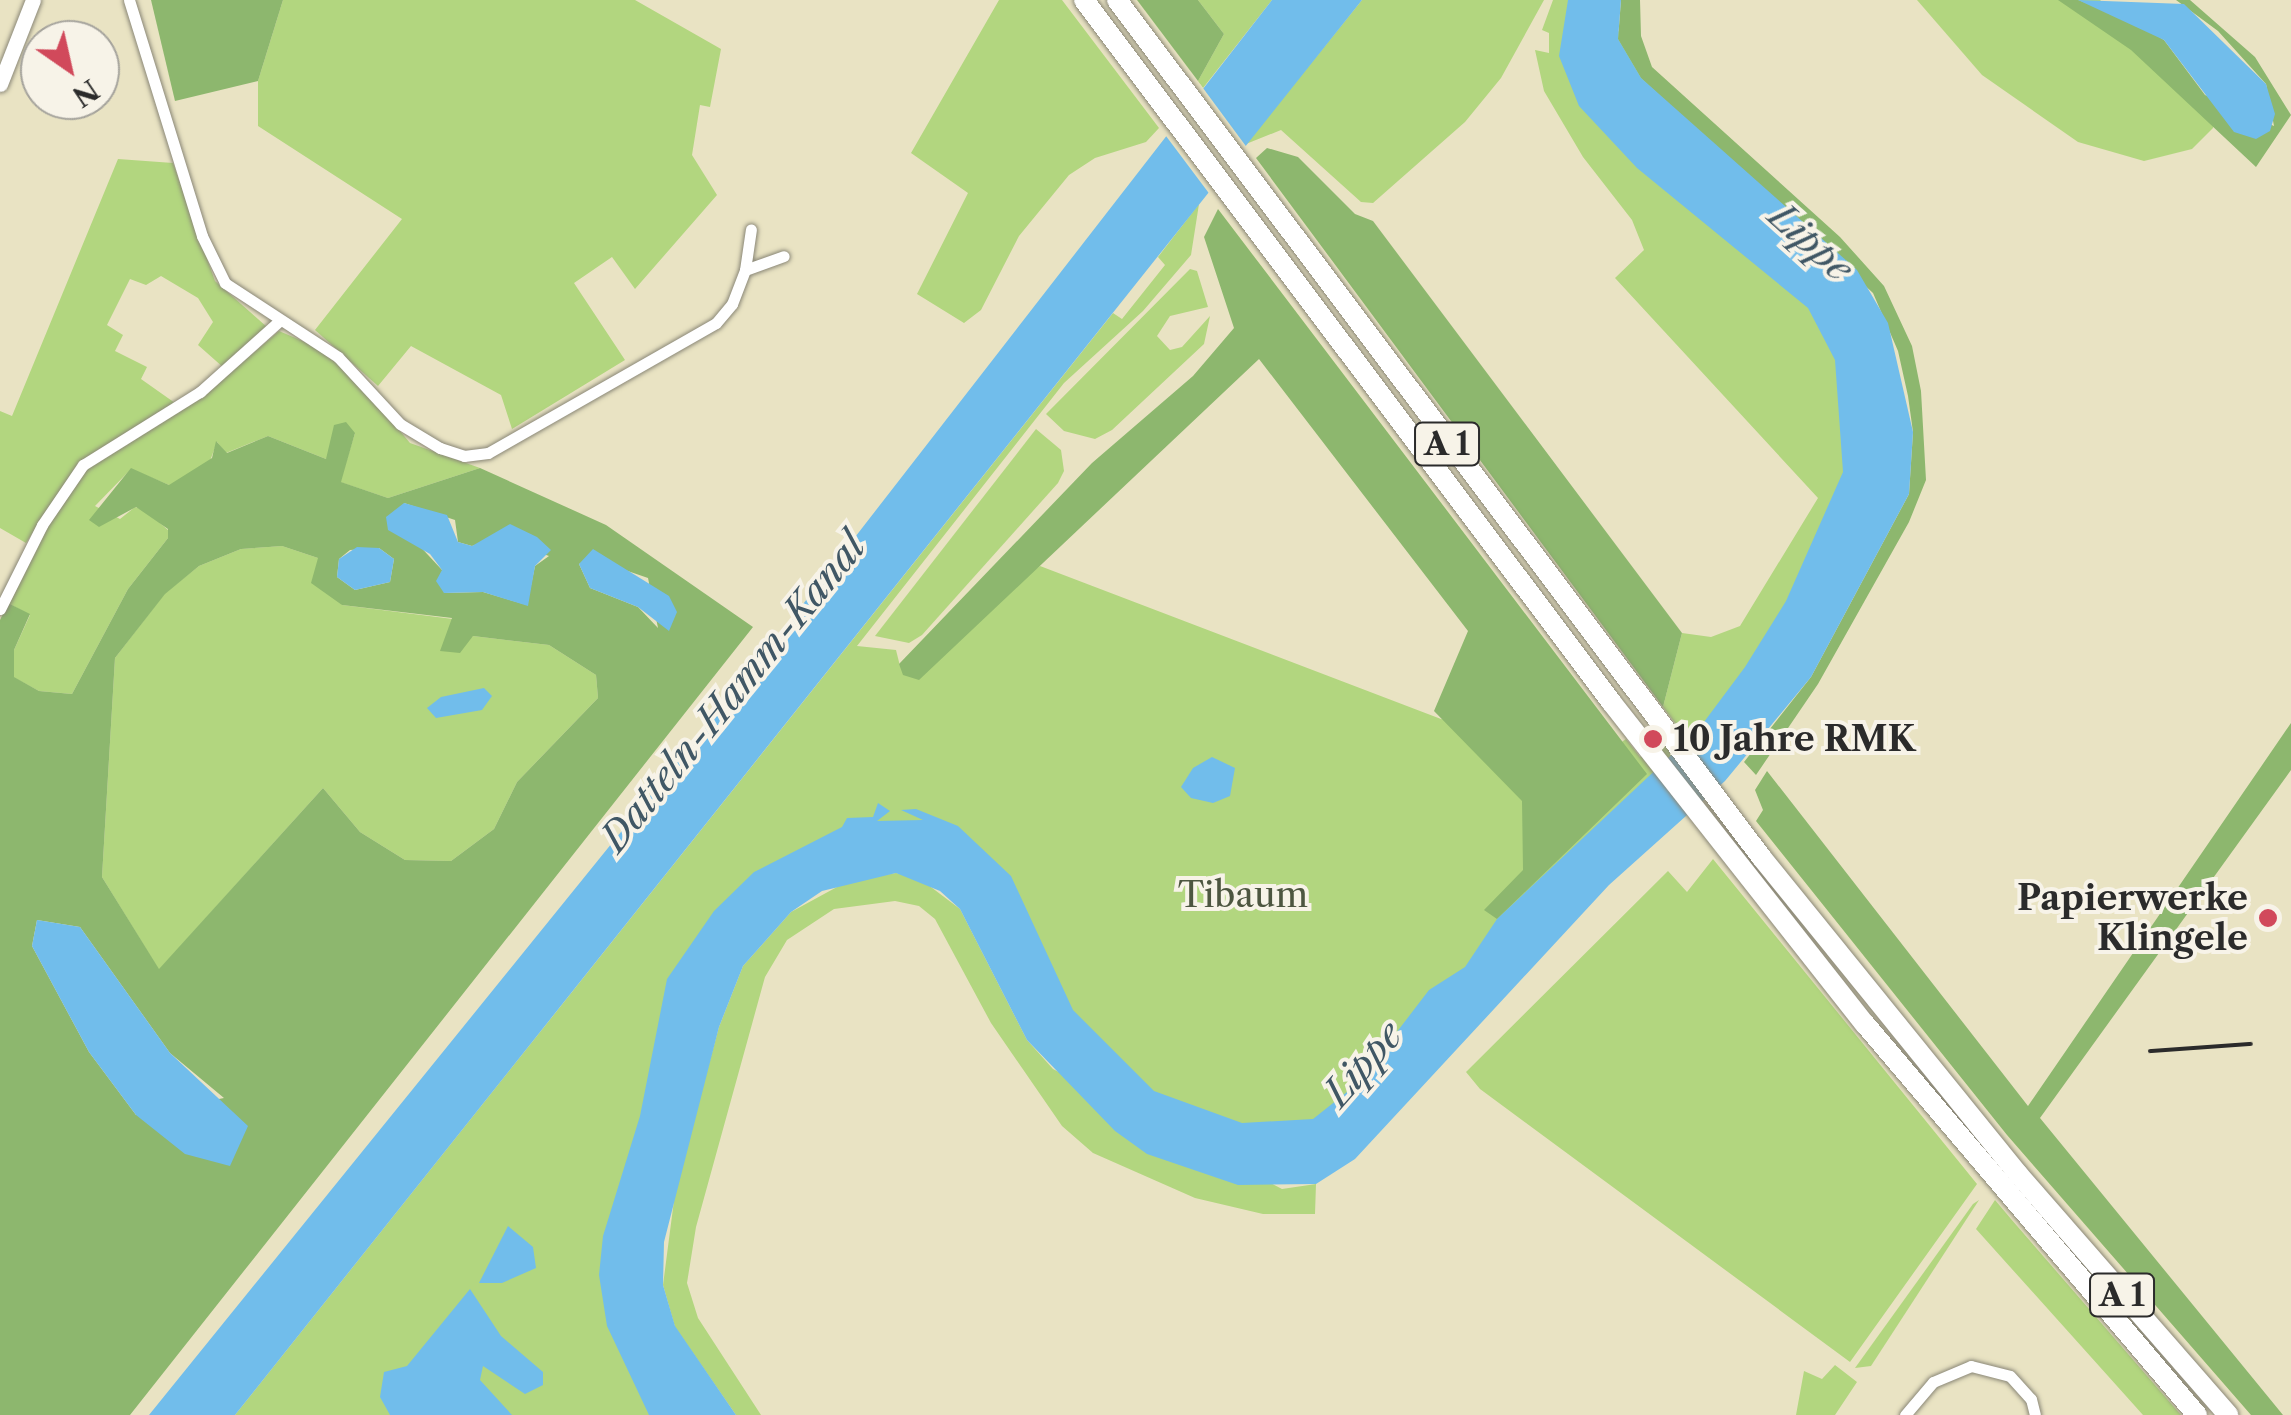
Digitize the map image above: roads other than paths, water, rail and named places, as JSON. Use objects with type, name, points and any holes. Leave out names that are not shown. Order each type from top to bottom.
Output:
[{"type":"highway","name":"A 1","points":[[1084,0],[1612,704],[1997,1148],[2012,1183],[2197,1415]]},
{"type":"highway","name":"A 1","points":[[1116,0],[1629,688],[1754,866],[1984,1166],[2012,1183],[2228,1415]]},
{"type":"main road","points":[[0,84],[33,0]]},
{"type":"street","points":[[128,0],[208,254],[232,290],[338,357],[400,424],[464,456],[488,452],[716,322],[732,304],[745,270],[751,229]]},
{"type":"street","points":[[745,270],[784,256]]},
{"type":"street","points":[[0,609],[4,593],[42,525],[83,465],[200,392],[279,321]]},
{"type":"street","points":[[1905,1415],[1933,1382],[1971,1366],[2010,1376],[2031,1399],[2035,1415]]},
{"type":"water","points":[[1272,0],[1362,0],[235,1415],[149,1415],[748,675]]},
{"type":"water","name":"Lippe","points":[[1568,0],[1621,0],[1618,39],[1641,78],[1857,270],[1888,323],[1913,432],[1909,494],[1811,677],[1725,781],[1609,885],[1355,1159],[1316,1184],[1238,1185],[1147,1154],[1115,1131],[1027,1040],[960,909],[940,891],[896,873],[822,891],[791,912],[743,966],[719,1027],[664,1242],[663,1285],[675,1326],[736,1415],[649,1415],[607,1326],[599,1275],[603,1236],[640,1116],[667,979],[714,911],[754,872],[842,827],[847,818],[873,817],[878,803],[890,811],[877,821],[923,820],[901,810],[916,809],[958,826],[1011,876],[1073,1010],[1154,1091],[1242,1123],[1313,1119],[1357,1084],[1429,990],[1465,967],[1497,919],[1698,730],[1745,667],[1786,601],[1843,472],[1835,360],[1808,308],[1637,168],[1579,106],[1559,56]]},
{"type":"water","points":[[2078,0],[2184,4],[2266,84],[2275,114],[2270,131],[2256,139],[2234,132],[2164,40]]},
{"type":"water","points":[[404,503],[447,515],[458,542],[472,546],[510,524],[537,537],[551,550],[535,566],[528,606],[483,592],[444,593],[436,581],[442,570],[430,554],[388,530],[386,517]]},
{"type":"water","points":[[357,547],[379,548],[394,559],[390,582],[355,590],[337,577],[339,559]]},
{"type":"water","points":[[593,549],[669,596],[677,612],[669,631],[638,607],[590,588],[579,564]]},
{"type":"water","points":[[484,688],[492,696],[482,710],[436,718],[427,708],[441,697]]},
{"type":"water","points":[[1212,757],[1235,768],[1230,796],[1213,803],[1191,798],[1181,787],[1193,768]]},
{"type":"water","points":[[37,920],[80,927],[170,1053],[248,1126],[230,1166],[185,1154],[136,1115],[89,1052],[32,946]]},
{"type":"water","points":[[508,1226],[533,1247],[536,1268],[502,1283],[479,1283]]},
{"type":"water","points":[[470,1289],[501,1336],[543,1372],[543,1385],[525,1394],[483,1366],[480,1380],[512,1415],[390,1415],[380,1397],[384,1372],[407,1366]]},
{"type":"railway","points":[[2150,1051],[2251,1044]]},
{"type":"place","name":"10 Jahre RMK","points":[[1653,739]]},
{"type":"place","name":"Papierwerke Klingele","points":[[2268,918]]},
{"type":"water label","name":"Datteln-Hamm-Kanal","points":[[733,692]]},
{"type":"park label","name":"Tibaum","points":[[1243,895]]}]
